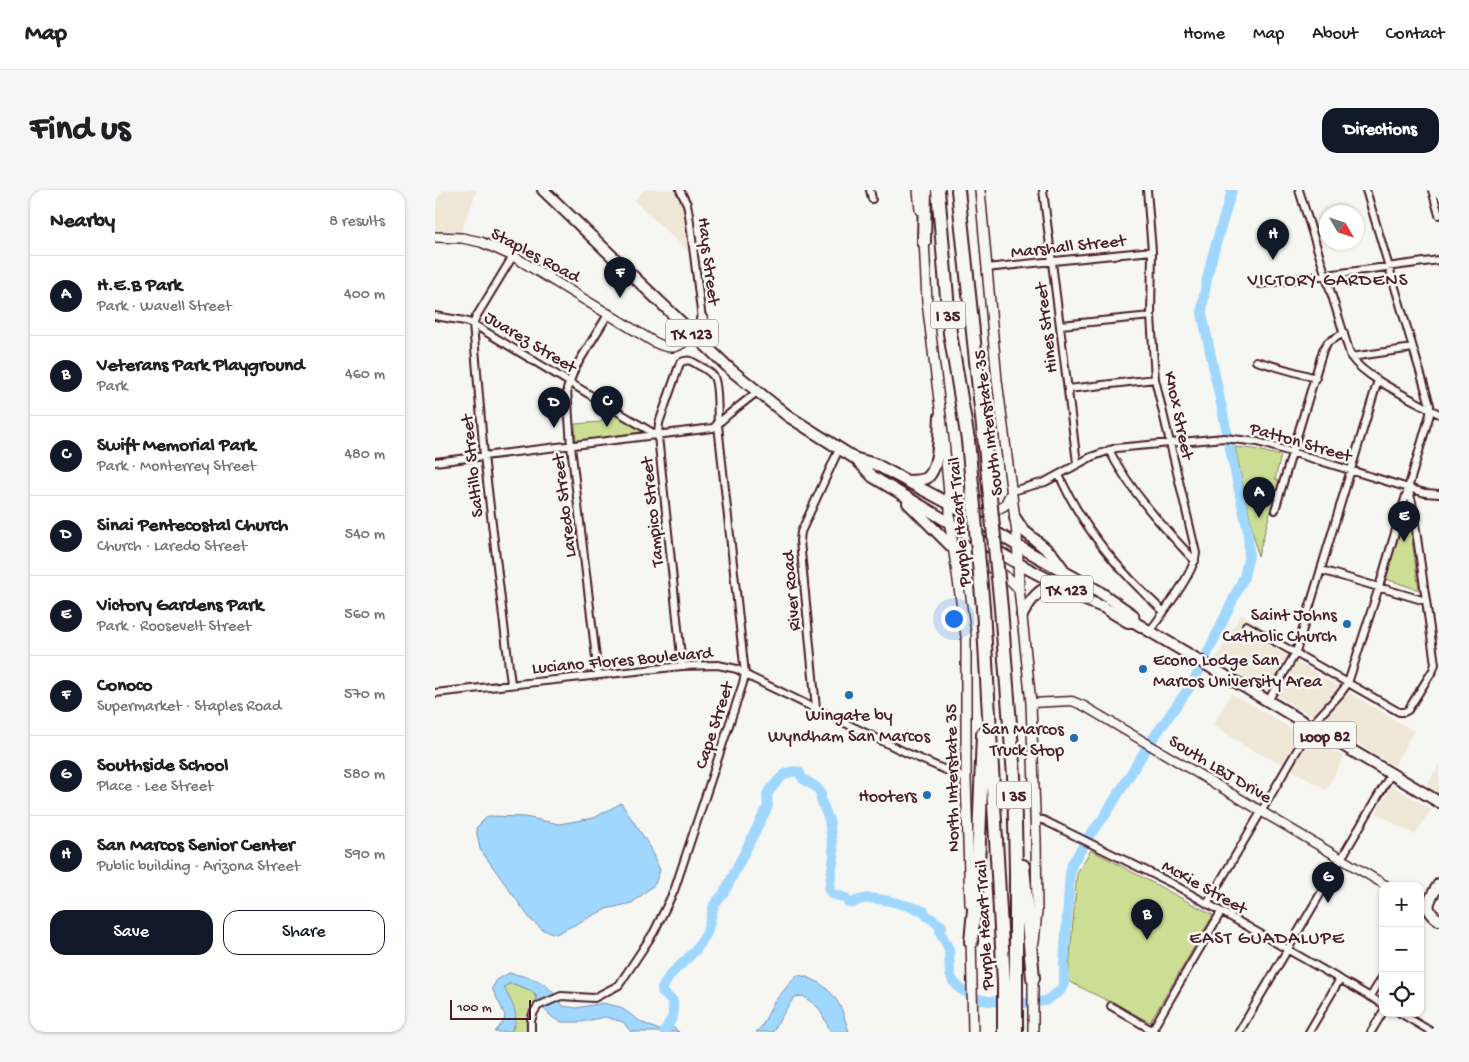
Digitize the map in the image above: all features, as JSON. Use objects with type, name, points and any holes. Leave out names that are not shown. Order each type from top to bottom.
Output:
[{"type":"highway","points":[[924,242],[925,190]]},
{"type":"highway","name":"Purple Heart Trail","points":[[938,190],[950,333],[968,440],[983,608],[1010,982]]},
{"type":"highway","name":"Purple Heart Trail","points":[[958,190],[1001,608],[1014,784],[1010,1027]]},
{"type":"highway","points":[[965,190],[965,254]]},
{"type":"highway","points":[[971,947],[978,867],[986,651]]},
{"type":"highway","points":[[1014,784],[1022,847],[1033,979]]},
{"type":"main road","name":"TX 123","points":[[544,190],[708,348],[757,392],[788,416],[856,459],[875,464],[950,504],[1017,546]]},
{"type":"main road","points":[[917,190],[924,242],[927,302],[950,504],[950,525]]},
{"type":"main road","name":"South Interstate 35","points":[[980,190],[997,380],[1015,518],[1017,563]]},
{"type":"main road","name":"Staples Road","points":[[435,236],[462,238],[481,242],[513,256],[666,348],[684,343],[693,334]]},
{"type":"main road","points":[[680,322],[692,322],[702,318],[708,348]]},
{"type":"main road","points":[[907,481],[918,481],[927,477],[934,469],[940,416]]},
{"type":"main road","name":"TX 123","points":[[856,459],[873,477],[950,525],[1078,597],[1103,607],[1128,622],[1134,622]]},
{"type":"main road","points":[[945,463],[953,484],[959,490],[996,510],[1005,505],[1012,491]]},
{"type":"main road","points":[[899,493],[953,548]]},
{"type":"main road","points":[[1015,518],[1023,530],[1052,554],[1065,571]]},
{"type":"main road","name":"North Interstate 35","points":[[950,525],[966,636],[966,779],[973,1032]]},
{"type":"main road","name":"Loop 82","points":[[1017,546],[1097,590],[1133,615],[1134,622],[1439,802]]},
{"type":"main road","points":[[1017,563],[1031,703],[1035,819],[1037,911],[1033,979],[1033,1029]]},
{"type":"main road","points":[[957,574],[963,568],[970,566],[986,566],[1003,574],[1019,589]]},
{"type":"main road","points":[[1022,615],[1038,594],[1046,588],[1059,585]]},
{"type":"main road","points":[[1424,908],[1439,884]]},
{"type":"main road","points":[[1424,910],[1439,920]]},
{"type":"street","name":"Hays Street","points":[[681,190],[689,215],[702,318],[700,326],[693,334]]},
{"type":"street","points":[[870,190],[871,199]]},
{"type":"street","name":"Hines Street","points":[[1043,190],[1077,463]]},
{"type":"street","name":"Knox Street","points":[[1147,190],[1152,251],[1151,316],[1155,379],[1195,545],[1195,561]]},
{"type":"street","points":[[1299,190],[1351,357],[1356,365],[1378,380],[1439,414]]},
{"type":"street","points":[[1207,904],[1311,727],[1348,683],[1379,587],[1431,409],[1366,190]]},
{"type":"street","points":[[1432,190],[1439,214]]},
{"type":"street","name":"Marshall Street","points":[[986,268],[1152,251]]},
{"type":"street","points":[[473,324],[513,256]]},
{"type":"street","points":[[1259,284],[1439,260]]},
{"type":"street","name":"Laredo Street","points":[[598,675],[571,446],[567,389],[569,381],[609,313]]},
{"type":"street","name":"Juarez Street","points":[[435,316],[473,324],[658,436]]},
{"type":"street","points":[[1061,325],[1151,316]]},
{"type":"street","name":"Saltillo Street","points":[[473,324],[484,456],[511,684]]},
{"type":"street","points":[[1275,510],[1325,346],[1343,333]]},
{"type":"street","points":[[1351,357],[1413,348]]},
{"type":"street","name":"Cape Street","points":[[531,1032],[531,1021],[538,1006],[561,996],[594,998],[619,985],[654,932],[674,891],[739,700],[745,674],[714,378],[709,372],[690,360],[684,360]]},
{"type":"street","name":"Tampico Street","points":[[682,666],[658,436],[659,423],[680,363],[684,360]]},
{"type":"street","points":[[1257,361],[1316,378]]},
{"type":"street","points":[[1068,389],[1155,379]]},
{"type":"street","points":[[1268,701],[1296,652],[1378,380]]},
{"type":"street","points":[[435,462],[713,428],[718,426],[729,414],[757,392]]},
{"type":"street","name":"Patton Street","points":[[1012,491],[1045,482],[1077,463],[1109,450],[1211,438],[1258,442],[1425,494],[1439,494]]},
{"type":"street","name":"River Road","points":[[816,708],[800,541],[801,532],[839,449]]},
{"type":"street","points":[[1109,450],[1159,523],[1195,561],[1150,631]]},
{"type":"street","points":[[1059,475],[1077,511],[1093,535],[1128,577],[1163,611]]},
{"type":"street","points":[[1247,625],[1399,712],[1405,712],[1436,672],[1411,496],[1408,488]]},
{"type":"street","points":[[1321,570],[1426,600]]},
{"type":"street","name":"Luciano Flores Boulevard","points":[[435,693],[682,666],[718,665],[737,669],[907,753],[966,779]]},
{"type":"street","name":"South LBJ Drive","points":[[1031,703],[1072,701],[1079,704],[1381,882]]},
{"type":"street","points":[[1239,1032],[1391,774]]},
{"type":"street","name":"McKie Street","points":[[1035,819],[1043,820],[1149,872],[1379,1001]]},
{"type":"street","points":[[1111,1006],[1152,1031],[1221,912]]},
{"type":"street","points":[[1309,1032],[1340,979]]},
{"type":"street","points":[[1371,996],[1379,983]]},
{"type":"street","points":[[1371,1032],[1380,1017]]},
{"type":"street","points":[[1406,1017],[1433,1032]]},
{"type":"shaded area","points":[[435,190],[477,190],[460,234],[435,233]]},
{"type":"shaded area","points":[[644,190],[673,190],[679,195],[686,212],[691,254],[634,201]]},
{"type":"shaded area","points":[[1241,614],[1260,625],[1254,636],[1414,731],[1394,766],[1324,722],[1215,660]]},
{"type":"shaded area","points":[[1231,693],[1312,741],[1315,740],[1344,757],[1326,790],[1282,764],[1250,749],[1213,725]]},
{"type":"shaded area","points":[[1439,765],[1439,794],[1426,787]]},
{"type":"shaded area","points":[[1392,786],[1431,809],[1415,835],[1376,813]]},
{"type":"green space","points":[[608,409],[644,430],[642,432],[576,441],[575,424],[601,422]]},
{"type":"green space","points":[[1235,447],[1254,449],[1281,456],[1275,479],[1279,481],[1258,556]]},
{"type":"green space","points":[[1407,506],[1419,590],[1386,579]]},
{"type":"green space","points":[[1091,850],[1213,915],[1150,1022],[1068,981],[1077,873]]},
{"type":"green space","points":[[511,983],[528,989],[536,998],[537,1002],[527,1015],[527,1032],[510,1032],[515,1026],[504,987]]},
{"type":"water","points":[[621,803],[647,842],[660,870],[655,884],[632,903],[606,909],[556,934],[543,930],[531,920],[480,849],[476,828],[488,816],[525,817],[559,824],[594,818]]},
{"type":"water","points":[[509,973],[541,982],[552,991],[563,1006],[576,1008],[603,1003],[620,1007],[641,1022],[659,1030],[671,1026],[679,1032],[631,1032],[623,1022],[605,1017],[581,1022],[562,1022],[553,1018],[537,1002],[536,995],[530,990],[511,983],[504,987],[515,1010],[516,1021],[510,1032],[495,1032],[504,1021],[505,1015],[492,988],[497,980]]},
{"type":"water","points":[[797,975],[816,981],[832,994],[841,1009],[849,1032],[831,1032],[819,1008],[803,996],[793,999],[773,1032],[756,1032],[762,1026],[774,1002]]},
{"type":"waterway","points":[[1227,433],[1202,313],[1206,282],[1232,190]]},
{"type":"waterway","points":[[1152,740],[1194,681],[1244,577],[1249,555],[1248,532],[1229,444]]},
{"type":"waterway","points":[[1088,837],[1104,817],[1146,749]]},
{"type":"waterway","points":[[664,1032],[673,1016],[673,1001],[663,993],[662,989],[670,975],[695,951],[707,933],[714,905],[724,893],[768,806],[767,794],[789,772],[799,772],[803,779],[816,787],[821,793],[821,800],[829,820],[834,856],[829,890],[832,894],[846,898],[848,902],[853,903],[868,898],[878,899],[924,911],[927,916],[942,926],[940,932],[949,949],[950,974],[953,981],[960,989],[978,999],[1026,1003],[1045,1001],[1060,991],[1064,984],[1070,874],[1072,864],[1084,845]]},
{"type":"place","name":"San Marcos Senior Center","points":[[1273,260]]},
{"type":"place","name":"Conoco","points":[[620,298]]},
{"type":"place","name":"Swift Memorial Park","points":[[607,427]]},
{"type":"place","name":"Sinai Pentecostal Church","points":[[554,428]]},
{"type":"place","name":"H.E.B Park","points":[[1259,518]]},
{"type":"place","name":"Victory Gardens Park","points":[[1404,542]]},
{"type":"place","name":"Saint Johns Catholic Church","points":[[1347,624]]},
{"type":"place","name":"Econo Lodge San Marcos University Area","points":[[1143,669]]},
{"type":"place","name":"Wingate by Wyndham San Marcos","points":[[849,695]]},
{"type":"place","name":"San Marcos Truck Stop","points":[[1074,738]]},
{"type":"place","name":"Hooters","points":[[927,795]]},
{"type":"place","name":"Southside School","points":[[1328,903]]},
{"type":"place","name":"Veterans Park Playground","points":[[1147,940]]},
{"type":"district","name":"VICTORY GARDENS","points":[[1328,278]]},
{"type":"district","name":"EAST GUADALUPE","points":[[1267,936]]}]
